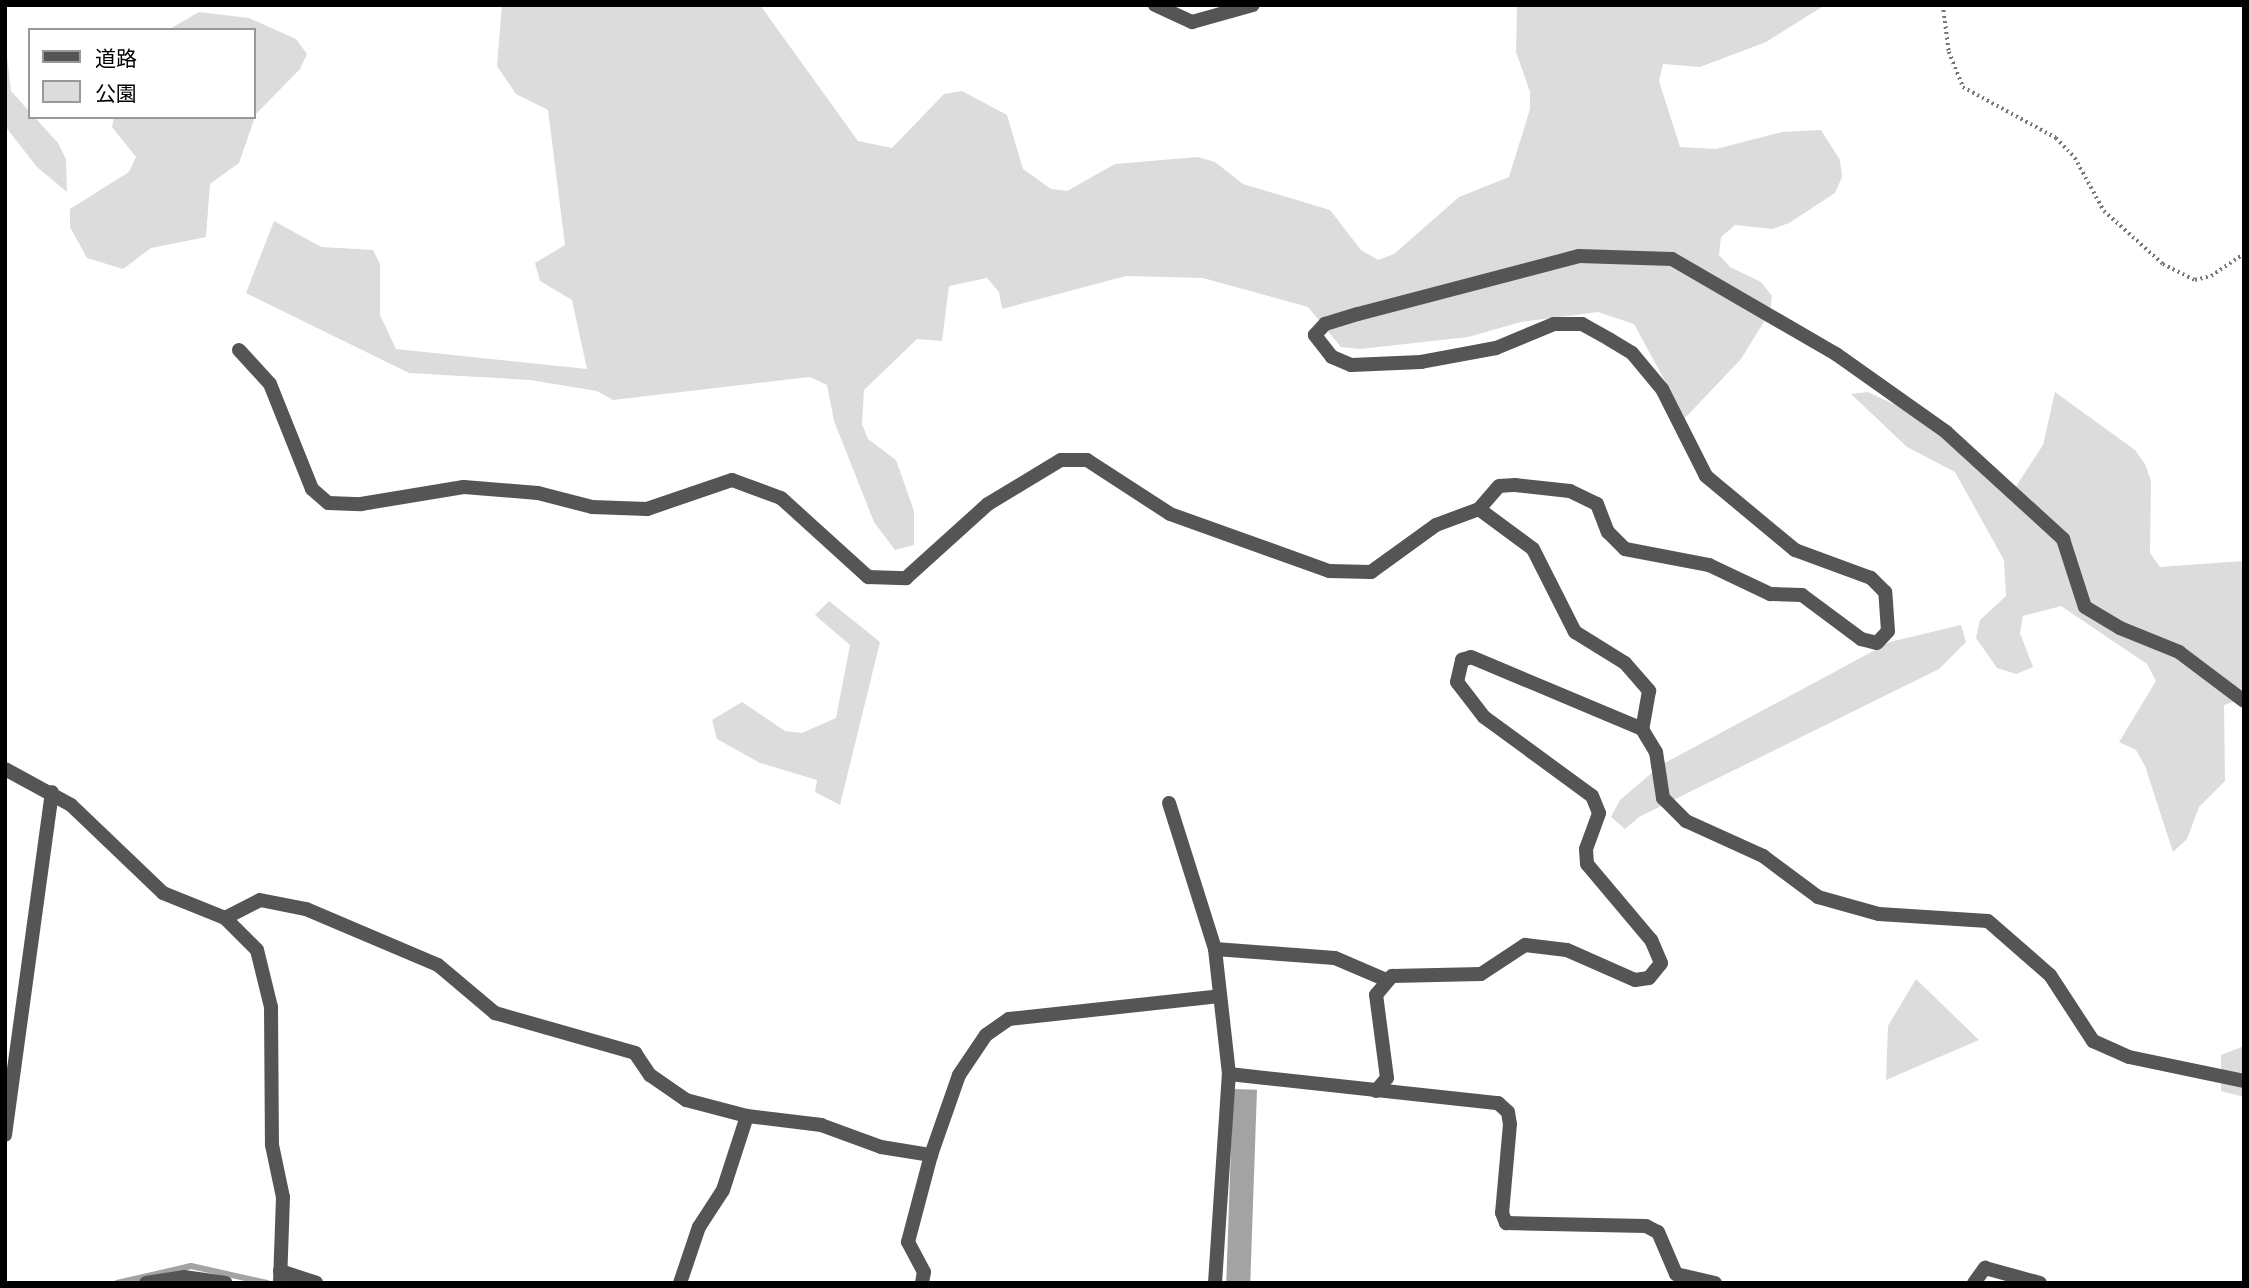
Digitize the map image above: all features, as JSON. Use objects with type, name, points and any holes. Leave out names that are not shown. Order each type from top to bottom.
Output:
[{"type":"street","points":[[1155,5],[1192,22],[1253,5]]},
{"type":"street","points":[[239,349],[270,384],[312,489],[328,503],[361,503],[464,487],[538,493],[592,507],[647,509],[732,480],[781,498],[868,577],[906,578],[988,503],[1061,460],[1087,460],[1170,514],[1329,571],[1371,572],[1436,525],[1479,509],[1499,486],[1570,491],[1597,503],[1608,532],[1625,549],[1709,565],[1770,594],[1802,595],[1861,639],[1877,643],[1888,631],[1885,592],[1871,578],[1795,550],[1706,475],[1662,389],[1632,353],[1582,324],[1554,324],[1496,348],[1421,362],[1351,365],[1332,357],[1315,335],[1325,324],[1358,314],[1579,256],[1672,259],[1836,354],[1955,439],[2063,539],[2085,607],[2120,628],[2179,652],[2244,701]]},
{"type":"street","points":[[1479,509],[1533,549],[1575,632],[1625,663],[1649,691],[1642,729]]},
{"type":"street","points":[[1215,949],[1335,958],[1384,979],[1481,974],[1525,945],[1567,950],[1635,980],[1649,978],[1661,964],[1651,940],[1587,864],[1586,849],[1599,813],[1592,796],[1484,717],[1456,673],[1471,656],[1642,729],[1656,752],[1663,798],[1686,821],[1763,856],[1818,897],[1856,910],[1988,921],[2050,975],[2093,1041],[2129,1057],[2244,1081]]},
{"type":"street","points":[[5,759],[12,771],[52,792],[93,822],[163,893],[225,918],[257,950],[269,987],[272,1145],[283,1198],[280,1277],[316,1283]]},
{"type":"street","points":[[5,1135],[52,792]]},
{"type":"street","points":[[1168,803],[1215,949],[1229,1074],[1215,1283]]},
{"type":"street","points":[[225,918],[260,901],[306,909],[438,965],[495,1013],[635,1053],[650,1075],[687,1100],[747,1116],[821,1125],[881,1147],[931,1155]]},
{"type":"street","points":[[1376,1091],[1387,1078],[1376,995],[1384,979]]},
{"type":"street","points":[[926,1281],[908,1242],[931,1155],[959,1075],[986,1035],[1009,1019],[1220,996]]},
{"type":"street","points":[[1229,1074],[1503,1106],[1510,1124],[1502,1213],[1506,1223],[1646,1226],[1658,1232],[1676,1274],[1715,1283]]},
{"type":"street","points":[[680,1283],[699,1227],[723,1190],[747,1116]]},
{"type":"street","points":[[1974,1283],[1985,1268],[2040,1283]]},
{"type":"street","points":[[146,1283],[184,1277],[226,1283]]},
{"type":"path","points":[[1942,5],[1949,52],[1963,87],[2056,138],[2075,158],[2104,211],[2163,264],[2195,280],[2211,276],[2244,254]]},
{"type":"green space","points":[[502,5],[760,5],[858,141],[892,148],[944,94],[962,91],[1007,115],[1023,169],[1051,189],[1067,191],[1115,164],[1198,157],[1215,162],[1243,184],[1330,210],[1361,250],[1378,260],[1394,254],[1459,197],[1509,177],[1530,109],[1530,92],[1516,52],[1517,5],[1825,5],[1766,42],[1700,67],[1663,64],[1659,81],[1680,147],[1716,149],[1782,132],[1821,130],[1840,160],[1842,177],[1835,193],[1789,223],[1772,229],[1735,225],[1721,237],[1719,255],[1730,267],[1761,282],[1772,296],[1770,312],[1741,359],[1685,418],[1634,324],[1598,312],[1521,322],[1468,337],[1360,349],[1341,347],[1308,307],[1203,278],[1126,276],[1002,309],[999,292],[987,278],[949,286],[942,341],[917,339],[864,390],[862,424],[868,439],[896,460],[914,511],[914,545],[895,550],[874,522],[834,421],[827,385],[810,377],[613,400],[597,391],[530,380],[409,373],[246,293],[274,221],[321,247],[373,250],[380,264],[380,315],[396,349],[587,369],[572,300],[540,281],[535,263],[565,245],[548,110],[516,94],[497,66]]},
{"type":"green space","points":[[199,12],[249,18],[296,39],[307,54],[300,69],[256,114],[256,28],[171,28]]},
{"type":"green space","points":[[5,38],[11,91],[28,110],[28,119],[36,119],[58,143],[66,159],[67,192],[37,167],[5,126]]},
{"type":"green space","points":[[114,119],[254,119],[239,163],[210,184],[206,237],[151,248],[123,269],[87,258],[70,227],[70,209],[129,172],[136,157],[112,127]]},
{"type":"green space","points":[[1868,392],[1900,407],[2013,491],[2043,445],[2055,392],[2135,450],[2145,464],[2151,481],[2150,553],[2160,567],[2244,561],[2244,698],[2224,705],[2225,781],[2199,807],[2187,839],[2173,852],[2145,766],[2136,750],[2119,742],[2156,681],[2147,664],[2061,606],[2023,616],[2020,633],[2033,667],[2016,674],[1997,668],[1976,638],[1980,620],[2006,596],[2004,560],[1955,472],[1907,447],[1851,394]]},
{"type":"green space","points":[[829,601],[880,642],[840,805],[815,792],[817,780],[760,763],[717,739],[712,720],[742,702],[785,731],[802,733],[836,718],[850,645],[815,615]]},
{"type":"green space","points":[[1961,625],[1966,642],[1939,669],[1639,817],[1625,829],[1611,817],[1620,800],[1661,765],[1890,642]]},
{"type":"green space","points":[[1916,979],[1979,1040],[1886,1080],[1888,1026]]},
{"type":"green space","points":[[2244,1046],[2244,1097],[2221,1091],[2221,1055]]},
{"type":"shaded area","points":[[1233,1089],[1257,1090],[1250,1283],[1226,1283]]},
{"type":"waterway","points":[[117,1283],[191,1266],[267,1283]]}]
